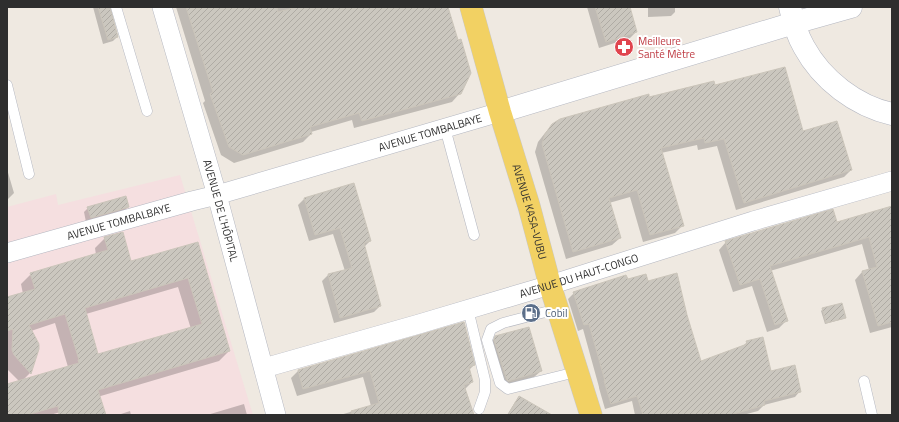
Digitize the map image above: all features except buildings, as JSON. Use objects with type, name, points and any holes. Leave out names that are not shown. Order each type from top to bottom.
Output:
[{"type":"main road","name":"AVENUE KASA-VUBU","points":[[471,7],[500,112],[529,206],[557,309],[591,415]]},
{"type":"street","name":"AVENUE DE L’HÔPITAL","points":[[162,7],[217,195],[276,415]]},
{"type":"street","name":"AVENUE TOMBALBAYE","points":[[7,253],[217,195],[500,112],[792,15],[851,7]]},
{"type":"street","points":[[792,15],[804,48],[820,69],[838,87],[860,102],[884,113],[892,114]]},
{"type":"street","name":"AVENUE DU HAUT-CONGO","points":[[264,368],[550,285],[746,224],[892,181]]},
{"type":"lane","points":[[116,7],[147,112]]},
{"type":"lane","points":[[7,85],[29,174]]},
{"type":"lane","points":[[445,128],[474,235]]},
{"type":"lane","points":[[468,309],[485,380],[485,392],[479,409]]},
{"type":"lane","points":[[557,309],[502,323],[491,329],[487,340],[500,383],[508,389],[576,372]]},
{"type":"lane","points":[[864,381],[872,415]]},
{"type":"shaded area","points":[[180,175],[253,415],[7,415],[7,207],[56,194],[58,205]]},
{"type":"place","name":"Meilleure Santé Mètre","points":[[624,47]]},
{"type":"place","name":"Cobil","points":[[531,313]]}]
